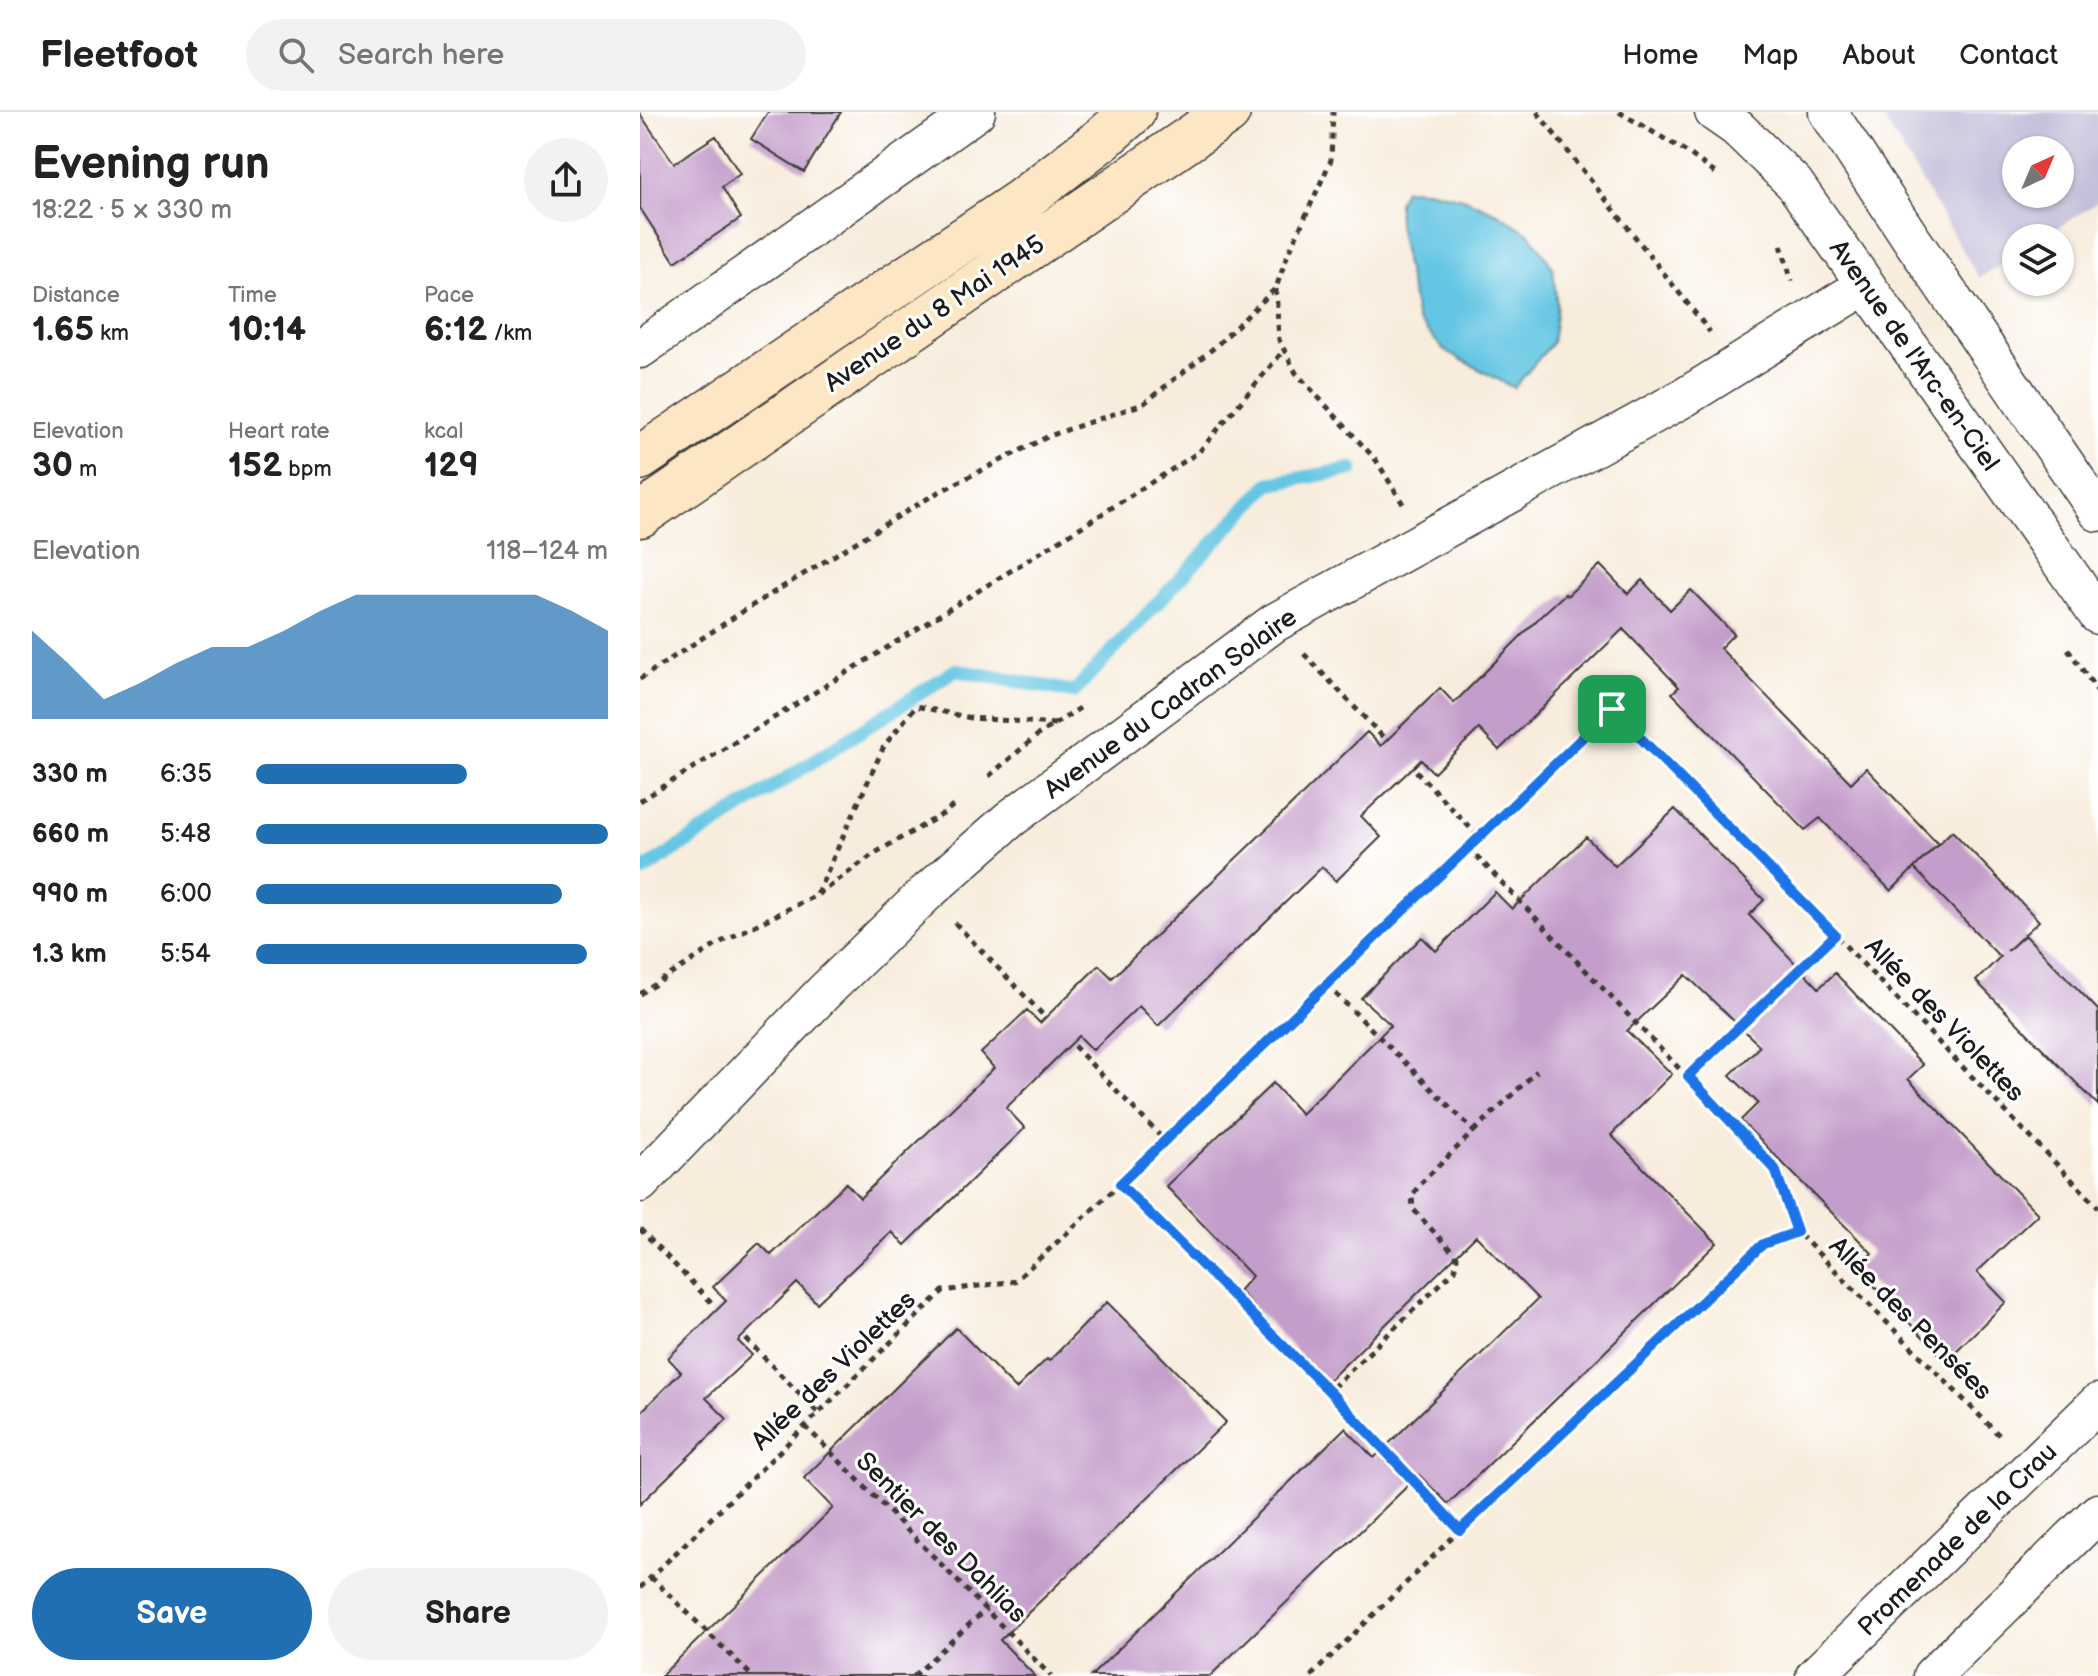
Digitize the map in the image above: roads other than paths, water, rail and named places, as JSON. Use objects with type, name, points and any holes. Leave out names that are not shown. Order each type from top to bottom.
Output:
[{"type":"main road","name":"Avenue du 8 Mai 1945","points":[[640,458],[1021,201],[1133,112]]},
{"type":"main road","name":"Avenue du 8 Mai 1945","points":[[640,515],[1228,112]]},
{"type":"street","points":[[640,349],[976,112]]},
{"type":"street","name":"Avenue de l'Arc-en-Ciel","points":[[1714,112],[1737,128],[1794,183],[2098,615]]},
{"type":"street","points":[[1828,112],[2098,512]]},
{"type":"street","name":"Avenue du Cadran Solaire","points":[[640,1183],[824,992],[926,893],[1010,819],[1274,623],[1685,397],[1866,285]]},
{"type":"street","name":"Promenade de la Crau","points":[[1815,1676],[2098,1403]]},
{"type":"street","points":[[1932,1676],[2098,1513]]},
{"type":"water","points":[[1404,189],[1463,198],[1499,214],[1531,235],[1553,268],[1557,307],[1552,343],[1514,388],[1445,351],[1417,320],[1398,225],[1398,202]]},
{"type":"waterway","points":[[640,872],[956,670],[1074,692],[1269,484],[1352,469]]}]
